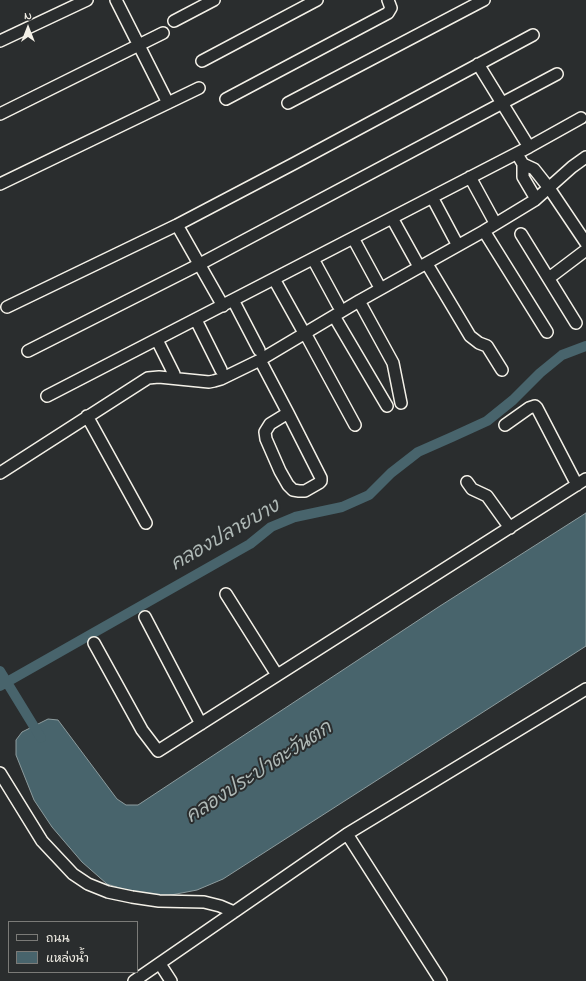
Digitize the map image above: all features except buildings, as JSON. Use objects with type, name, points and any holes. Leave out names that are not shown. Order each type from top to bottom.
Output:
[{"type":"street","points":[[0,42],[87,0]]},
{"type":"street","points":[[116,0],[168,103]]},
{"type":"street","points":[[174,21],[214,0]]},
{"type":"street","points":[[202,61],[317,0]]},
{"type":"street","points":[[226,99],[388,13],[391,8],[388,0]]},
{"type":"street","points":[[288,103],[484,0]]},
{"type":"street","points":[[0,114],[163,33]]},
{"type":"street","points":[[7,307],[177,225],[534,34]]},
{"type":"street","points":[[478,64],[529,147]]},
{"type":"street","points":[[28,351],[200,264],[557,74]]},
{"type":"street","points":[[0,184],[199,88]]},
{"type":"street","points":[[47,396],[529,147],[581,118]]},
{"type":"street","points":[[517,153],[523,164],[523,177],[536,199]]},
{"type":"street","points":[[0,473],[148,378],[159,377],[209,382],[221,379],[259,355],[334,316],[422,263],[484,231],[536,199],[586,156]]},
{"type":"street","points":[[523,164],[534,169],[549,188],[586,243]]},
{"type":"street","points":[[470,177],[494,221]]},
{"type":"street","points":[[432,197],[456,242]]},
{"type":"street","points":[[392,218],[470,336],[478,343],[487,346],[502,370]]},
{"type":"street","points":[[177,225],[223,306]]},
{"type":"street","points":[[484,231],[546,332]]},
{"type":"street","points":[[521,234],[576,323]]},
{"type":"street","points":[[353,238],[378,284]]},
{"type":"street","points":[[549,278],[586,250]]},
{"type":"street","points":[[313,259],[338,304]]},
{"type":"street","points":[[274,279],[355,425]]},
{"type":"street","points":[[233,300],[321,478],[322,481],[305,491],[299,492],[293,490],[288,485],[280,472],[266,440],[265,432],[270,424],[288,413]]},
{"type":"street","points":[[359,301],[393,363],[401,403]]},
{"type":"street","points":[[334,316],[387,406]]},
{"type":"street","points":[[196,320],[221,370]]},
{"type":"street","points":[[157,340],[174,374]]},
{"type":"street","points":[[94,643],[142,730],[158,751],[581,482],[537,408],[534,406],[529,408],[505,425]]},
{"type":"street","points":[[87,416],[146,524]]},
{"type":"street","points":[[467,482],[472,489],[486,496],[510,528]]},
{"type":"street","points":[[226,594],[277,675]]},
{"type":"street","points":[[145,617],[201,724]]},
{"type":"street","points":[[134,981],[347,834],[586,689]]},
{"type":"street","points":[[0,773],[42,841],[73,874],[88,884],[108,892],[132,897],[204,902],[220,906],[234,912]]},
{"type":"street","points":[[347,834],[441,981]]},
{"type":"street","points":[[160,964],[171,981]]},
{"type":"water","points":[[586,513],[586,646],[223,879],[197,890],[166,896],[139,894],[107,884],[82,862],[52,827],[34,800],[16,755],[16,740],[22,732],[48,719],[58,720],[117,799],[126,805],[138,805],[440,606]]},
{"type":"waterway","name":"คลองปลายบาง","points":[[0,686],[250,544],[271,527],[295,517],[342,507],[369,495],[391,473],[418,452],[487,421],[513,400],[540,373],[562,355],[586,346]]},
{"type":"waterway","name":"คลองประปาตะวันตก","points":[[0,671],[41,738]]}]
